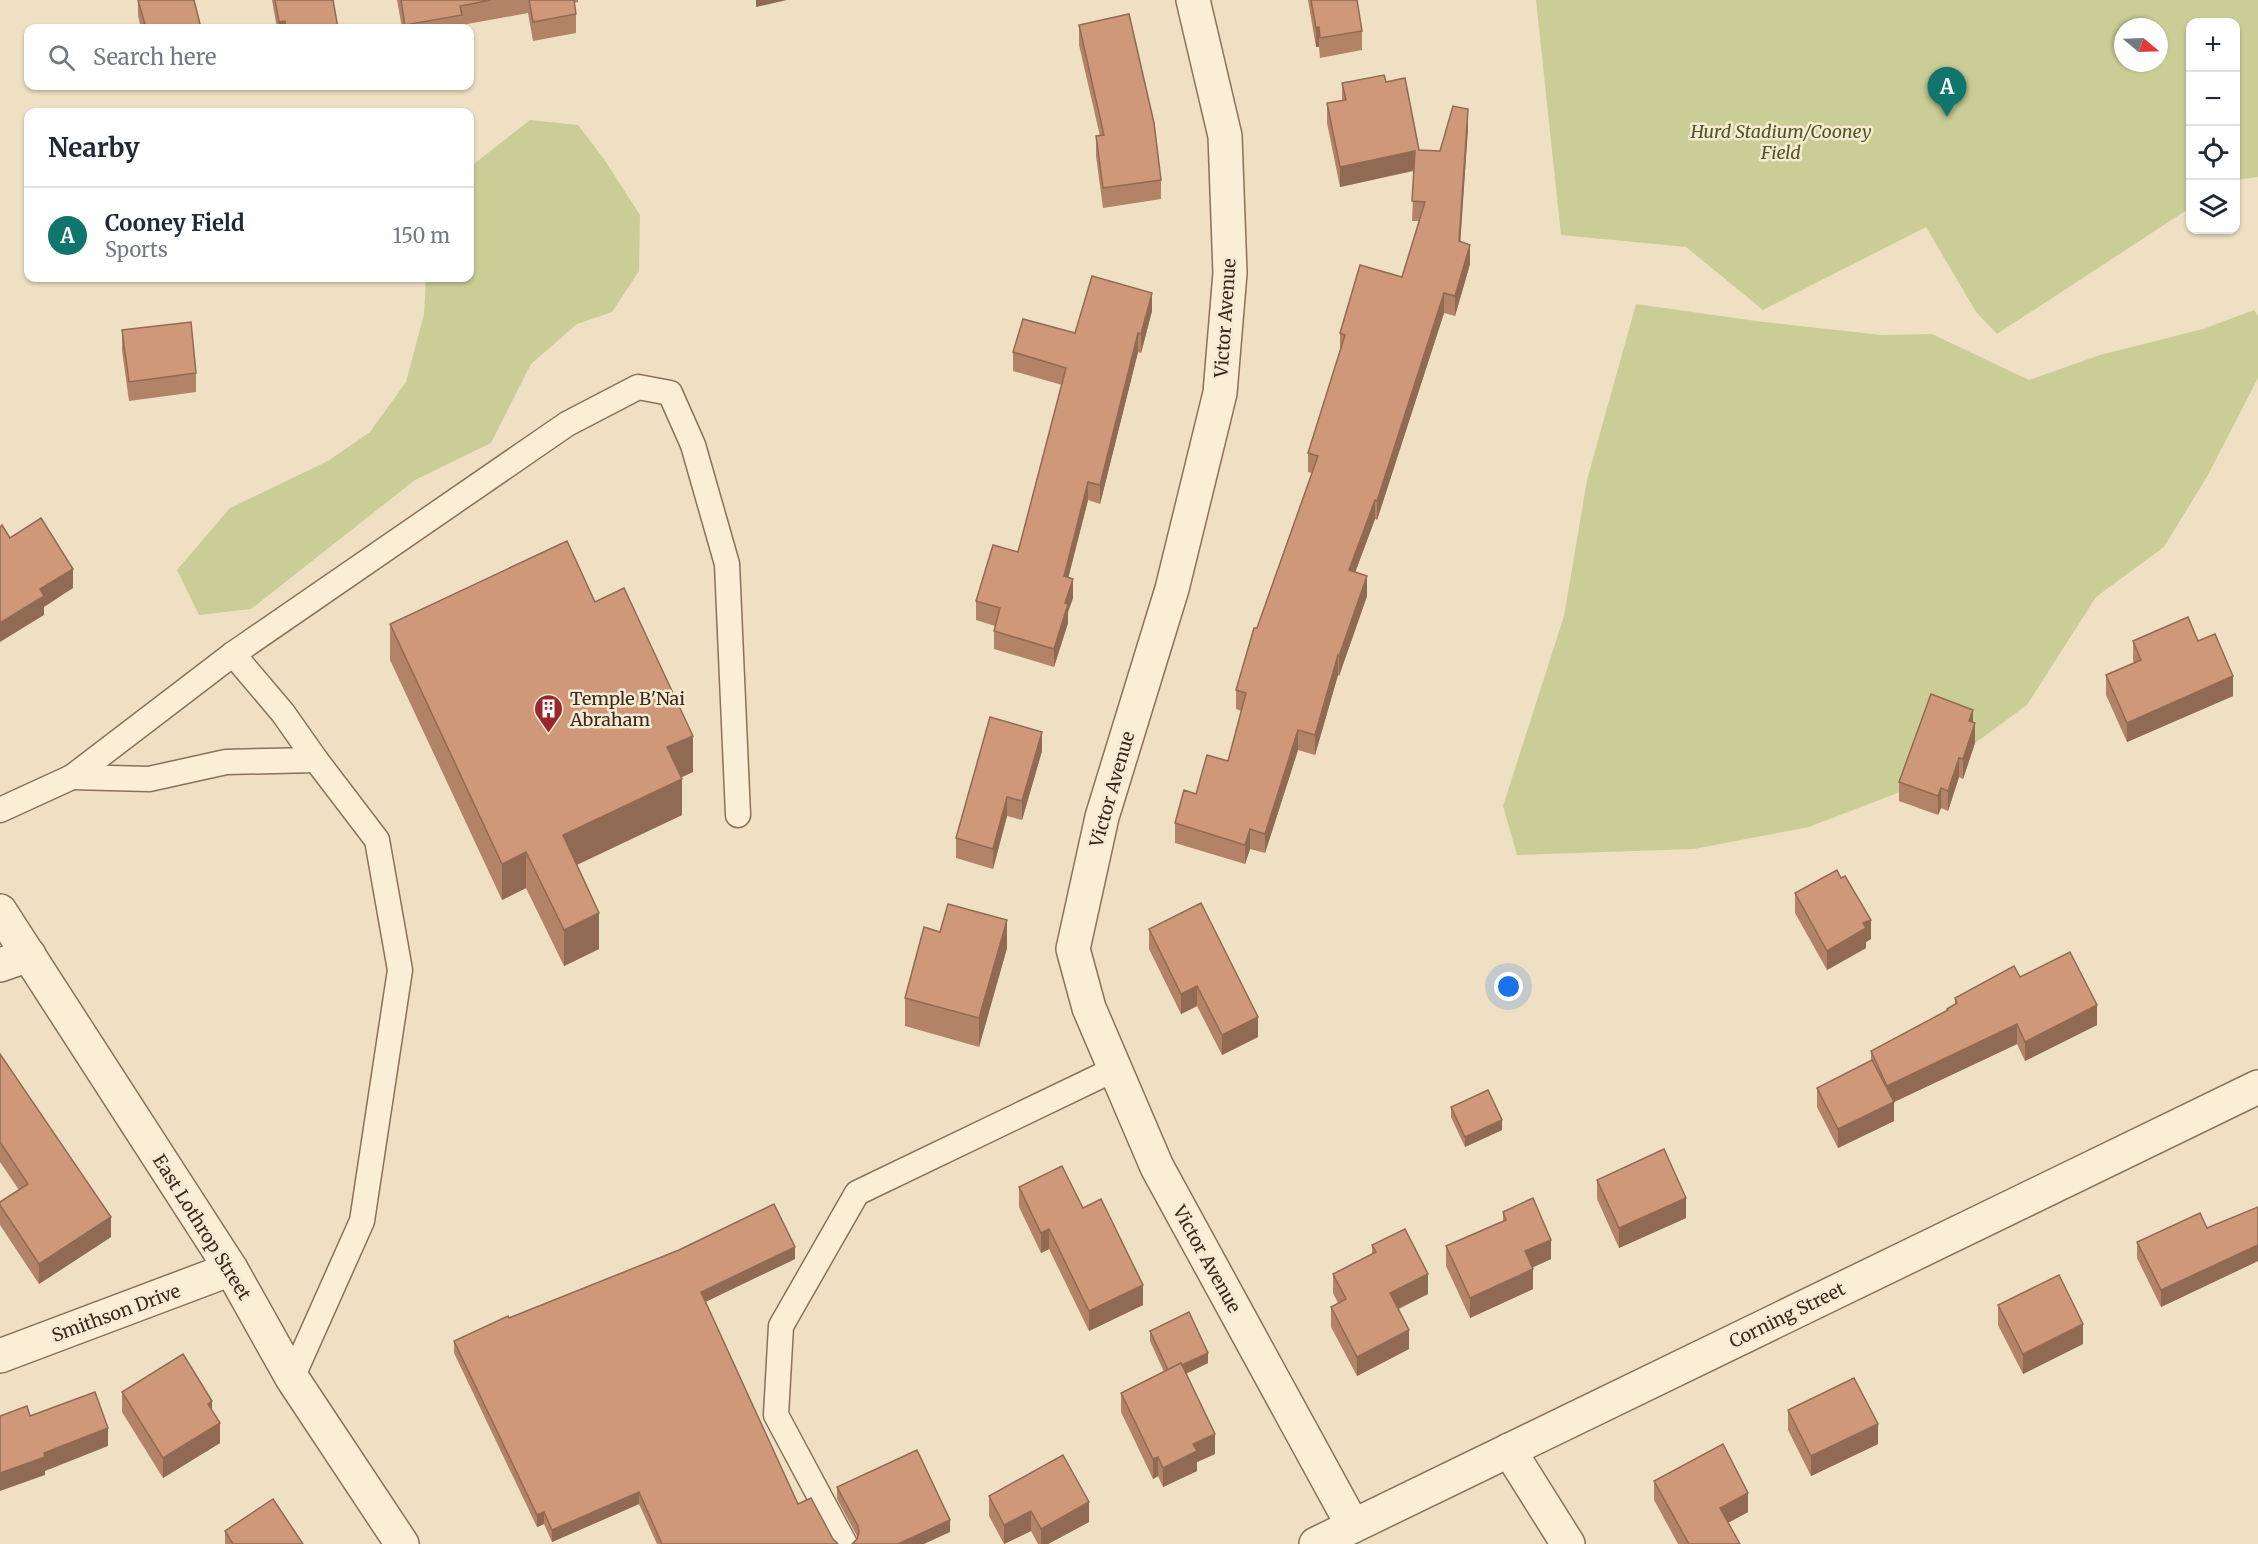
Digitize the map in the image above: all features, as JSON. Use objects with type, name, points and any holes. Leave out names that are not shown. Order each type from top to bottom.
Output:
[{"type":"street","name":"Victor Avenue","points":[[1193,0],[1225,136],[1230,273],[1220,393],[1172,589],[1102,818],[1073,949],[1089,1008],[1156,1167],[1353,1526]]},
{"type":"street","name":"East Lothrop Street","points":[[0,910],[14,960],[231,1269],[292,1378],[402,1544]]},
{"type":"street","name":"Corning Street","points":[[1316,1544],[2258,1086]]},
{"type":"street","name":"Smithson Drive","points":[[0,1356],[231,1269]]},
{"type":"street","points":[[1509,1450],[1568,1544]]},
{"type":"lane","points":[[0,810],[72,777],[233,654],[567,424],[638,387],[670,393],[693,446],[727,564],[738,815]]},
{"type":"lane","points":[[233,654],[283,713],[377,840],[400,970],[362,1221],[292,1378]]},
{"type":"lane","points":[[72,777],[149,779],[226,762],[316,760]]},
{"type":"lane","points":[[844,1544],[776,1415],[782,1326],[857,1193],[1114,1069]]},
{"type":"green space","name":"Hurd Stadium/Cooney Field","points":[[1536,0],[2258,0],[2258,177],[2240,179],[2240,18],[2186,18],[2186,211],[1997,334],[1976,312],[1926,227],[1763,310],[1686,247],[1561,235]]},
{"type":"green space","points":[[530,120],[578,125],[604,159],[640,215],[639,271],[612,312],[577,324],[531,364],[491,443],[415,480],[251,609],[199,615],[177,570],[230,508],[328,461],[370,432],[406,382],[424,314],[426,282],[474,282],[474,164]]},
{"type":"green space","points":[[1636,304],[1756,321],[1882,335],[1932,334],[2029,380],[2100,355],[2203,329],[2254,310],[2258,316],[2258,378],[2208,475],[2164,547],[2096,597],[2027,705],[1918,785],[1809,827],[1694,849],[1517,855],[1503,806],[1564,616],[1587,480]]},
{"type":"building","points":[[138,0],[194,0],[200,24],[145,24]]},
{"type":"building","points":[[275,0],[333,0],[337,24],[285,24],[285,21],[279,22]]},
{"type":"building","points":[[401,0],[491,0],[460,6],[462,15],[405,24]]},
{"type":"building","points":[[529,0],[574,0],[576,14],[533,22]]},
{"type":"building","points":[[1311,0],[1357,0],[1362,31],[1320,38]]},
{"type":"building","points":[[1129,14],[1154,123],[1161,180],[1103,188],[1096,136],[1104,135],[1079,25]]},
{"type":"building","points":[[1384,75],[1386,82],[1405,78],[1419,150],[1440,151],[1453,106],[1468,109],[1459,241],[1470,245],[1455,296],[1444,293],[1377,501],[1375,500],[1349,570],[1367,576],[1338,655],[1315,735],[1298,730],[1265,834],[1250,829],[1245,845],[1175,823],[1184,790],[1196,794],[1207,755],[1228,761],[1246,693],[1236,690],[1254,628],[1257,628],[1318,456],[1308,453],[1345,335],[1340,333],[1360,265],[1402,277],[1425,202],[1412,201],[1415,151],[1340,167],[1327,103],[1346,100],[1342,83]]},
{"type":"building","points":[[1092,276],[1152,293],[1141,334],[1138,333],[1100,485],[1088,482],[1064,576],[1073,579],[1054,649],[994,631],[1000,608],[976,601],[993,545],[1018,552],[1066,368],[1013,352],[1023,319],[1075,333]]},
{"type":"building","points":[[191,322],[196,373],[129,382],[122,330]]},
{"type":"building","points":[[41,518],[73,569],[40,589],[44,596],[0,623],[0,527],[2,525],[10,538]]},
{"type":"building","name":"Temple B'Nai Abraham","points":[[567,541],[595,602],[624,588],[693,736],[667,747],[682,779],[563,835],[599,913],[564,930],[526,852],[502,864],[390,624]]},
{"type":"building","points":[[2188,617],[2198,641],[2215,634],[2233,676],[2127,723],[2106,675],[2141,660],[2133,641]]},
{"type":"building","points":[[1931,694],[1973,710],[1969,721],[1975,723],[1963,759],[1959,758],[1948,791],[1941,788],[1938,796],[1899,782]]},
{"type":"building","points":[[990,717],[1042,732],[1022,801],[1007,797],[993,849],[956,838]]},
{"type":"building","points":[[1837,870],[1841,878],[1845,876],[1871,920],[1863,923],[1866,928],[1827,951],[1795,893]]},
{"type":"building","points":[[1201,903],[1258,1017],[1222,1035],[1197,986],[1181,994],[1149,929]]},
{"type":"building","points":[[948,904],[1007,920],[979,1018],[905,998],[924,927],[940,932]]},
{"type":"building","points":[[2070,952],[2097,1005],[2025,1042],[2017,1024],[1887,1086],[1871,1051],[1948,1010],[1957,1003],[1955,998],[2014,966],[2020,977]]},
{"type":"building","points":[[0,1054],[111,1217],[39,1264],[0,1205],[0,1202],[28,1184],[0,1142]]},
{"type":"building","points":[[1872,1060],[1894,1102],[1838,1129],[1817,1088]]},
{"type":"building","points":[[1488,1090],[1502,1120],[1465,1137],[1451,1107]]},
{"type":"building","points":[[1664,1149],[1686,1198],[1619,1228],[1597,1180]]},
{"type":"building","points":[[1062,1166],[1083,1208],[1101,1199],[1143,1285],[1089,1311],[1049,1229],[1041,1233],[1019,1187]]},
{"type":"building","points":[[1533,1198],[1551,1240],[1525,1251],[1533,1269],[1470,1298],[1446,1246],[1506,1220],[1503,1212]]},
{"type":"building","points":[[774,1204],[795,1247],[701,1292],[798,1504],[811,1498],[838,1544],[662,1544],[639,1492],[552,1530],[544,1512],[537,1515],[454,1341],[508,1316],[509,1318],[679,1250]]},
{"type":"building","points":[[2258,1207],[2258,1245],[2161,1290],[2137,1242],[2200,1213],[2207,1228]]},
{"type":"building","points":[[1405,1229],[1428,1274],[1390,1293],[1409,1330],[1357,1357],[1331,1307],[1346,1299],[1333,1274],[1376,1252],[1372,1245]]},
{"type":"building","points":[[2059,1275],[2083,1324],[2023,1354],[1998,1305]]},
{"type":"building","points":[[1189,1312],[1208,1353],[1168,1370],[1150,1331]]},
{"type":"building","points":[[183,1354],[212,1401],[208,1404],[220,1423],[163,1458],[122,1392]]},
{"type":"building","points":[[1181,1363],[1215,1434],[1193,1444],[1197,1451],[1163,1468],[1158,1457],[1153,1459],[1121,1393]]},
{"type":"building","points":[[1854,1378],[1878,1424],[1811,1456],[1788,1410]]},
{"type":"building","points":[[95,1392],[108,1428],[44,1453],[45,1457],[0,1473],[0,1416],[27,1406],[30,1416]]},
{"type":"building","points":[[1723,1444],[1748,1493],[1720,1508],[1740,1544],[1689,1544],[1654,1481]]},
{"type":"building","points":[[917,1450],[950,1520],[898,1544],[852,1544],[857,1539],[858,1526],[837,1487]]},
{"type":"building","points":[[1063,1455],[1089,1502],[1041,1529],[1031,1511],[1004,1525],[989,1496]]},
{"type":"building","points":[[273,1499],[303,1544],[233,1544],[225,1531]]},
{"type":"place","name":"Cooney Field","points":[[1947,117]]},
{"type":"place","name":"Temple B'Nai Abraham","points":[[549,734]]}]
